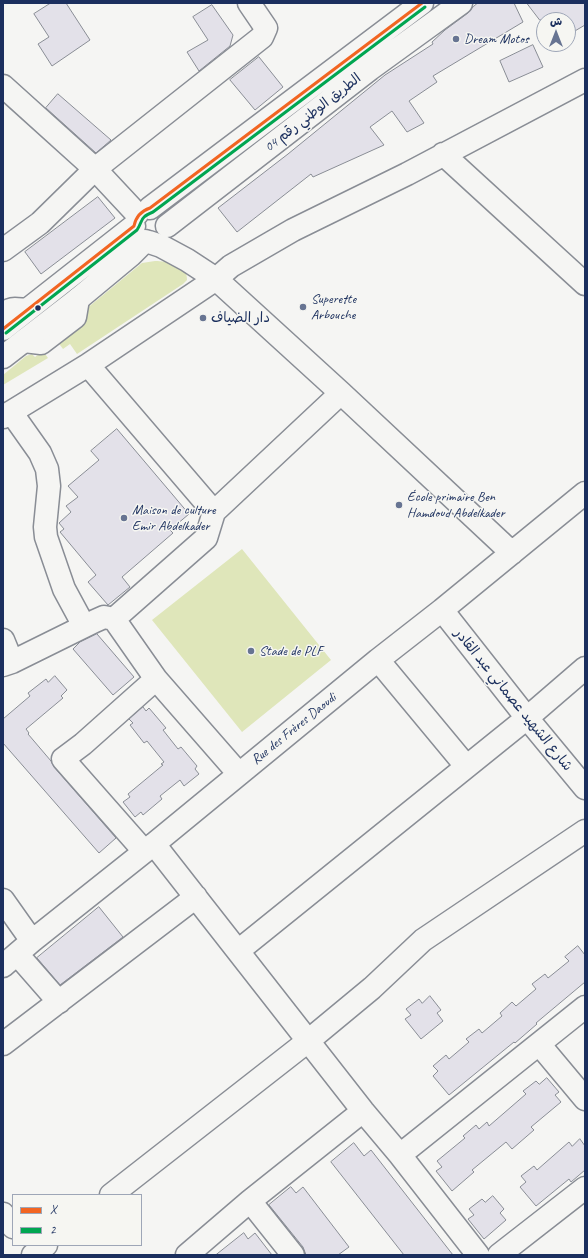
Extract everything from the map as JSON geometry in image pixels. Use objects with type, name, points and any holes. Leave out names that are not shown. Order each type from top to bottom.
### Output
[{"type":"main road","points":[[3,250],[40,223],[95,169],[262,37],[266,28],[250,3]]},
{"type":"main road","name":"الطريق الوطني رقم 04","points":[[3,357],[78,299],[131,255],[150,227],[422,3]]},
{"type":"main road","name":"الطريق الوطني رقم 04","points":[[3,329],[26,310],[150,227],[461,3]]},
{"type":"main road","points":[[84,626],[64,589],[46,537],[49,486],[47,469],[40,453],[7,415],[88,365],[216,279],[231,266],[293,230],[585,80]]},
{"type":"main road","points":[[3,86],[95,169],[150,227],[166,249],[188,260],[216,279],[341,393],[512,553]]},
{"type":"main road","points":[[443,154],[585,284]]},
{"type":"main road","points":[[3,314],[9,309],[26,310]]},
{"type":"main road","points":[[88,365],[214,512]]},
{"type":"main road","points":[[3,640],[7,664],[104,617],[114,618],[206,538],[214,512],[341,393]]},
{"type":"main road","name":"Rue des Frères Daoudi","points":[[17,954],[378,660],[585,494]]},
{"type":"main road","name":"شارع الشهيد عصماني عبد القادر","points":[[442,610],[527,718],[585,788]]},
{"type":"main road","points":[[114,618],[156,679],[239,774]]},
{"type":"main road","points":[[378,660],[466,766]]},
{"type":"main road","points":[[238,951],[527,718],[585,668]]},
{"type":"main road","points":[[156,679],[83,744],[63,759],[196,897],[363,1111],[478,1255]]},
{"type":"main road","points":[[111,1194],[308,1041],[372,988],[423,940],[585,831]]},
{"type":"main road","points":[[3,1044],[196,897]]},
{"type":"main road","points":[[3,900],[17,954],[59,1002]]},
{"type":"main road","points":[[400,1156],[585,1007]]},
{"type":"main road","points":[[539,1044],[585,1099]]},
{"type":"main road","points":[[187,1255],[250,1201],[363,1111]]},
{"type":"main road","points":[[498,1255],[585,1188]]},
{"type":"main road","points":[[250,1201],[293,1255]]},
{"type":"main road","points":[[3,1214],[12,1226]]},
{"type":"green space","points":[[155,261],[176,264],[184,270],[187,280],[77,354],[70,344],[63,349],[57,341],[87,319],[86,309],[142,263]]},
{"type":"green space","points":[[43,351],[48,358],[3,385],[3,375],[26,356],[32,354],[35,357]]},
{"type":"green space","points":[[242,549],[331,660],[242,732],[152,620]]},
{"type":"building","points":[[51,3],[66,3],[90,40],[52,66],[38,44],[49,37],[34,14]]},
{"type":"building","points":[[478,3],[514,3],[523,22],[433,76],[437,82],[409,101],[424,123],[407,132],[392,111],[370,127],[384,145],[313,177],[311,174],[237,232],[218,208],[288,154],[385,75],[433,44],[432,42],[445,30],[468,13]]},
{"type":"building","points":[[527,3],[585,3],[585,25],[576,30],[576,12],[536,12],[536,15]]},
{"type":"building","points":[[212,5],[233,35],[230,46],[199,71],[187,52],[208,40],[193,17]]},
{"type":"building","points":[[533,45],[543,67],[509,82],[500,61]]},
{"type":"building","points":[[259,57],[283,87],[255,110],[230,80]]},
{"type":"building","points":[[58,94],[111,140],[96,153],[46,108]]},
{"type":"building","points":[[98,197],[115,218],[41,274],[25,252]]},
{"type":"building","name":"Maison de culture Emir Abdelkader","points":[[117,429],[189,514],[170,530],[173,533],[122,577],[130,587],[108,605],[88,582],[96,575],[60,532],[64,529],[59,523],[71,512],[66,506],[78,497],[68,486],[99,460],[91,451]]},
{"type":"building","points":[[97,634],[134,677],[113,695],[73,649],[80,642]]},
{"type":"building","points":[[55,676],[67,690],[61,696],[63,698],[26,729],[29,733],[28,734],[51,761],[54,767],[116,838],[99,853],[3,743],[3,719],[30,696],[28,693],[46,679],[48,682]]},
{"type":"building","points":[[143,707],[146,711],[149,708],[166,728],[163,730],[178,749],[181,747],[197,766],[195,769],[199,774],[184,786],[180,780],[160,796],[162,799],[143,815],[141,812],[135,817],[123,802],[130,797],[128,794],[163,765],[161,764],[164,762],[147,741],[144,743],[130,725],[133,723],[129,719]]},
{"type":"building","points":[[99,907],[123,937],[60,985],[37,958]]},
{"type":"building","points":[[578,946],[585,955],[585,982],[536,1023],[537,1024],[515,1043],[514,1042],[449,1095],[433,1076],[438,1071],[433,1066],[446,1055],[449,1059],[469,1042],[466,1039],[479,1029],[482,1033],[502,1016],[500,1013],[512,1002],[516,1006],[536,989],[532,984],[545,974],[548,978],[569,961],[565,957]]},
{"type":"building","points":[[430,996],[441,1010],[437,1013],[443,1021],[421,1039],[405,1019],[411,1015],[406,1009],[419,999],[422,1003]]},
{"type":"building","points":[[547,1078],[559,1092],[555,1095],[561,1102],[531,1127],[534,1130],[512,1149],[506,1142],[472,1170],[474,1172],[452,1191],[436,1171],[442,1167],[437,1161],[465,1138],[463,1136],[476,1125],[479,1129],[487,1122],[489,1126],[526,1094],[523,1091],[536,1081],[539,1084]]},
{"type":"building","points":[[580,1139],[585,1146],[585,1170],[571,1182],[569,1179],[536,1206],[520,1187],[526,1182],[521,1176],[534,1166],[537,1170],[569,1142],[572,1146]]},
{"type":"building","points":[[354,1143],[364,1156],[371,1150],[453,1255],[404,1255],[331,1162]]},
{"type":"building","points":[[291,1187],[296,1193],[303,1187],[349,1247],[338,1255],[306,1255],[303,1247],[269,1205]]},
{"type":"building","points":[[493,1196],[504,1209],[500,1213],[506,1220],[484,1239],[468,1219],[474,1215],[469,1209],[482,1199],[485,1202]]},
{"type":"building","points":[[244,1233],[248,1239],[255,1233],[272,1255],[216,1255]]},
{"type":"transit line","name":"X","points":[[3,329],[134,226],[136,219],[142,212],[150,208],[422,3]]},
{"type":"transit line","name":"2","points":[[6,333],[137,230],[142,219],[425,7]]},
{"type":"place","name":"Dream Motos","points":[[456,39]]},
{"type":"place","name":"Superette Arbouche","points":[[303,307]]},
{"type":"place","name":"دار الضياف","points":[[203,318]]},
{"type":"place","name":"École primaire Ben Hamdoud Abdelkader","points":[[399,505]]},
{"type":"place","name":"Maison de culture Emir Abdelkader","points":[[124,518]]},
{"type":"place","name":"Stade de PLF","points":[[251,651]]}]
